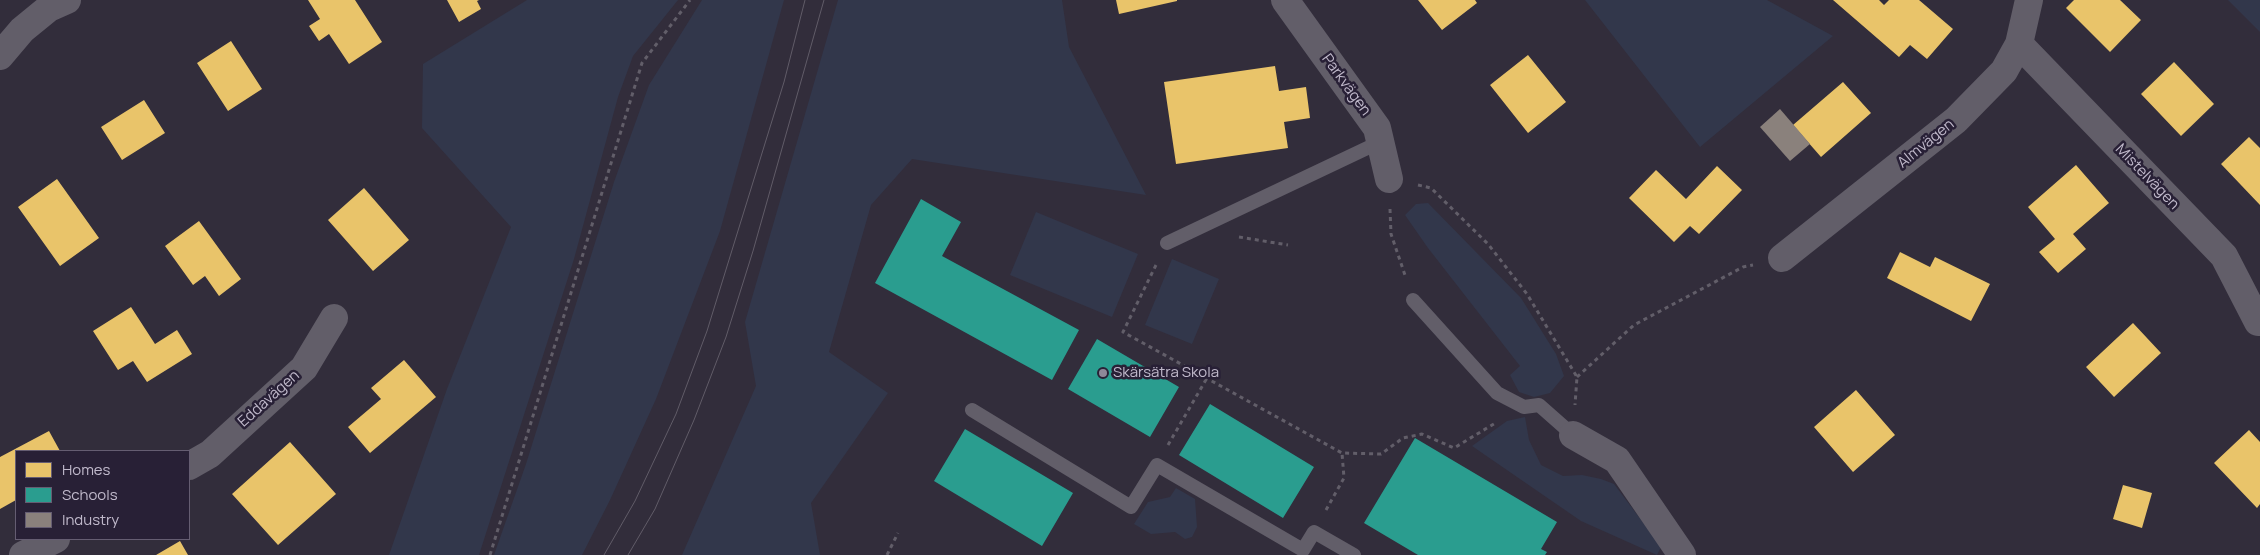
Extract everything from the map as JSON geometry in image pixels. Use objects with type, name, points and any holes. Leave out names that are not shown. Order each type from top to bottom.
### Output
[{"type":"street","points":[[0,56],[22,30],[49,8],[68,0]]},
{"type":"street","name":"Parkvägen","points":[[1285,0],[1377,128],[1389,179]]},
{"type":"street","name":"Almvägen","points":[[1782,258],[1956,120],[2004,71],[2019,44],[2029,0]]},
{"type":"street","name":"Mistelvägen","points":[[2019,44],[2224,256],[2258,322]]},
{"type":"street","name":"Eddavägen","points":[[190,465],[210,454],[304,368],[334,318]]},
{"type":"street","points":[[1573,435],[1617,460],[1682,555]]},
{"type":"street","points":[[23,555],[54,540]]},
{"type":"lane","points":[[1167,242],[1380,142]]},
{"type":"lane","points":[[1413,300],[1497,394],[1524,407],[1539,405],[1573,435]]},
{"type":"lane","points":[[972,410],[1132,507],[1158,465],[1303,550],[1314,532],[1354,555]]},
{"type":"path","points":[[490,555],[642,63],[690,0]]},
{"type":"path","points":[[1413,300],[1391,234],[1389,179],[1431,188],[1488,244],[1527,294],[1576,377],[1573,435]]},
{"type":"path","points":[[1231,236],[1288,245]]},
{"type":"path","points":[[1167,242],[1123,332],[1342,453],[1381,454],[1403,438],[1422,434],[1454,448],[1497,422]]},
{"type":"path","points":[[1576,377],[1634,325],[1743,267],[1782,258]]},
{"type":"path","points":[[1166,449],[1207,378]]},
{"type":"path","points":[[1323,516],[1344,478],[1342,453]]},
{"type":"path","points":[[887,555],[898,533]]},
{"type":"shaded area","points":[[527,0],[678,0],[633,56],[618,97],[574,259],[479,555],[389,555],[447,389],[511,227],[422,128],[423,64]]},
{"type":"shaded area","points":[[702,0],[784,0],[720,231],[656,399],[610,500],[582,555],[494,555],[526,464],[614,182],[649,85]]},
{"type":"shaded area","points":[[838,0],[1062,0],[1069,47],[1146,195],[912,159],[871,205],[829,352],[888,393],[811,503],[820,555],[682,555],[756,386],[745,322]]},
{"type":"shaded area","points":[[1585,0],[1767,0],[1833,36],[1700,147]]},
{"type":"shaded area","points":[[2228,0],[2260,0],[2260,32]]},
{"type":"shaded area","points":[[1428,203],[1521,298],[1556,354],[1564,376],[1550,393],[1534,397],[1519,392],[1510,375],[1520,366],[1428,248],[1405,215],[1416,204]]},
{"type":"shaded area","points":[[1036,212],[1138,254],[1112,317],[1010,275]]},
{"type":"shaded area","points":[[1172,259],[1219,279],[1192,344],[1145,325]]},
{"type":"shaded area","points":[[1525,417],[1529,440],[1541,465],[1563,476],[1582,475],[1614,484],[1662,545],[1657,555],[1581,521],[1472,446],[1507,421]]},
{"type":"shaded area","points":[[1176,488],[1195,499],[1197,527],[1192,537],[1185,539],[1175,532],[1151,534],[1134,524],[1148,502],[1170,497]]},
{"type":"building: Homes","points":[[308,0],[355,0],[382,42],[349,64],[329,34],[319,41],[309,26],[320,19]]},
{"type":"building: Homes","points":[[447,0],[479,0],[477,1],[481,9],[459,22]]},
{"type":"building: Homes","points":[[1116,0],[1177,0],[1177,1],[1119,14]]},
{"type":"building: Homes","points":[[1418,0],[1475,0],[1477,3],[1442,30]]},
{"type":"building: Homes","points":[[1833,0],[1879,0],[1884,5],[1889,0],[1919,0],[1953,29],[1927,59],[1910,45],[1899,57]]},
{"type":"building: Homes","points":[[2074,0],[2120,0],[2141,20],[2110,52],[2066,8]]},
{"type":"building: Homes","points":[[231,41],[262,89],[228,111],[197,63]]},
{"type":"building: Homes","points":[[1528,55],[1566,102],[1528,133],[1490,85]]},
{"type":"building: Homes","points":[[2174,62],[2214,104],[2181,136],[2141,94]]},
{"type":"building: Homes","points":[[1275,66],[1279,91],[1306,87],[1310,118],[1284,122],[1288,148],[1176,164],[1164,82]]},
{"type":"building: Homes","points":[[1843,82],[1871,113],[1821,157],[1793,125]]},
{"type":"building: Homes","points":[[144,100],[165,133],[122,160],[101,127]]},
{"type":"building: Homes","points":[[2249,137],[2260,148],[2260,205],[2221,164]]},
{"type":"building: Homes","points":[[2076,165],[2109,203],[2073,234],[2086,249],[2058,273],[2039,252],[2055,239],[2028,207]]},
{"type":"building: Homes","points":[[1717,166],[1742,190],[1699,234],[1690,226],[1674,242],[1629,198],[1656,170],[1686,199]]},
{"type":"building: Homes","points":[[57,179],[99,238],[60,266],[18,207]]},
{"type":"building: Homes","points":[[364,188],[409,240],[373,271],[328,220]]},
{"type":"building: Homes","points":[[199,221],[241,279],[219,296],[205,276],[193,285],[165,246]]},
{"type":"building: Homes","points":[[1900,252],[1930,267],[1935,257],[1990,284],[1971,321],[1887,278]]},
{"type":"building: Homes","points":[[131,307],[155,344],[177,330],[192,354],[147,382],[133,361],[118,370],[93,331]]},
{"type":"building: Homes","points":[[2133,323],[2161,353],[2114,397],[2086,367]]},
{"type":"building: Homes","points":[[404,360],[436,397],[370,453],[348,427],[381,399],[371,388]]},
{"type":"building: Homes","points":[[1856,390],[1895,435],[1853,472],[1814,427]]},
{"type":"building: Homes","points":[[2249,430],[2260,442],[2260,504],[2257,508],[2214,463]]},
{"type":"building: Homes","points":[[49,431],[59,450],[15,450],[15,501],[0,509],[0,457]]},
{"type":"building: Homes","points":[[290,442],[336,494],[278,545],[232,494]]},
{"type":"building: Homes","points":[[2123,485],[2152,493],[2142,528],[2113,519]]},
{"type":"building: Homes","points":[[180,541],[188,555],[156,555]]},
{"type":"building: Schools","points":[[921,199],[961,222],[942,256],[1079,330],[1052,380],[875,283]]},
{"type":"building: Schools","points":[[1097,339],[1179,387],[1150,437],[1068,389]]},
{"type":"building: Schools","points":[[1210,404],[1314,467],[1283,518],[1179,455]]},
{"type":"building: Schools","points":[[965,429],[1073,493],[1042,546],[934,481]]},
{"type":"building: Schools","points":[[1415,438],[1557,522],[1541,549],[1547,552],[1545,555],[1418,555],[1364,523]]},
{"type":"building: Industry","points":[[1780,109],[1810,144],[1790,161],[1760,127]]},
{"type":"tram line","points":[[604,555],[635,501],[676,414],[707,331],[784,82],[805,0]]},
{"type":"tram line","points":[[628,555],[655,509],[694,420],[726,337],[753,251],[824,0]]},
{"type":"place","name":"Skärsätra Skola","points":[[1103,373]]}]
